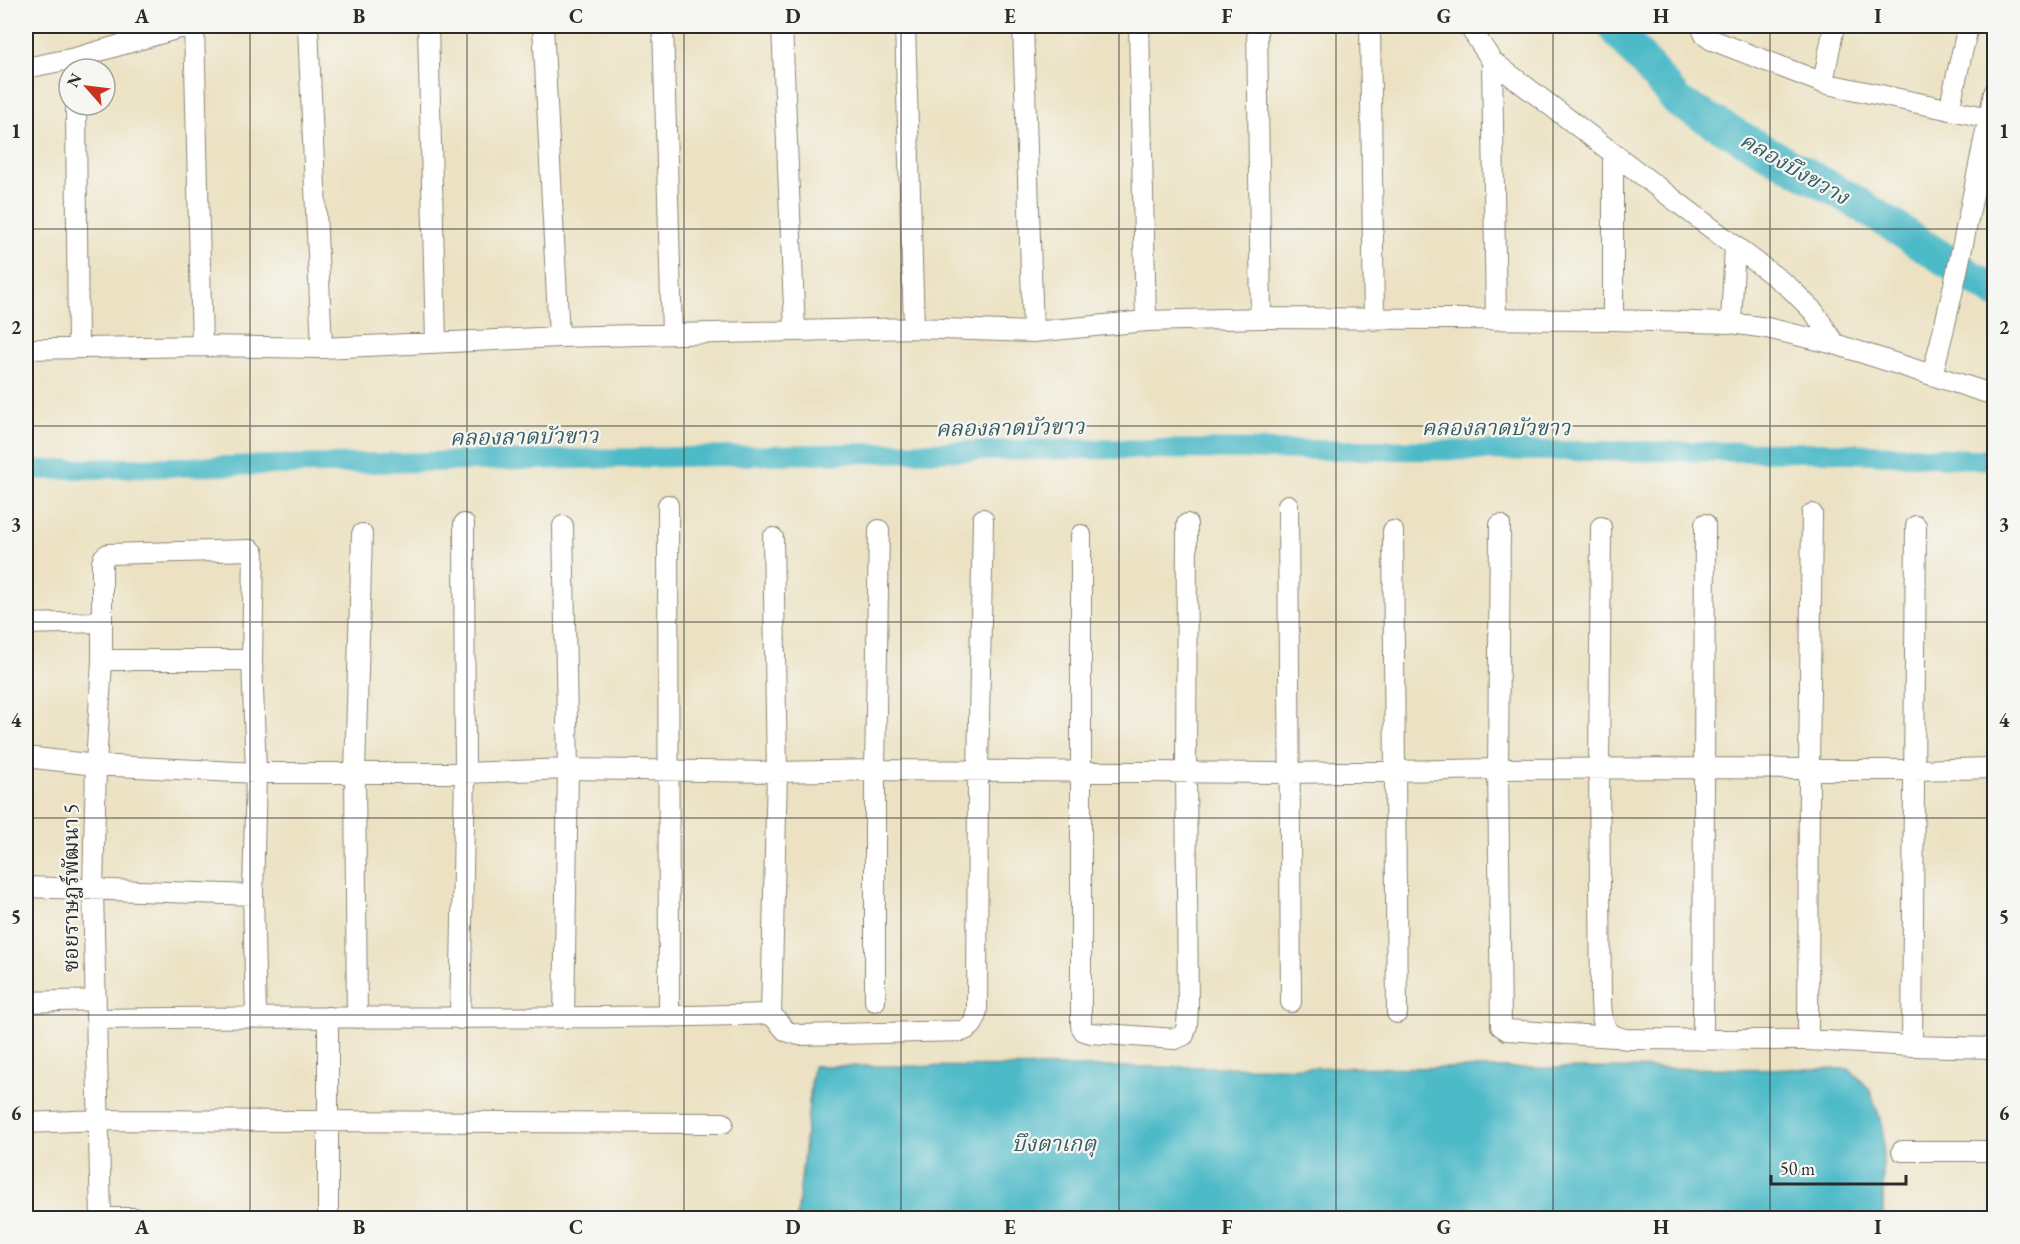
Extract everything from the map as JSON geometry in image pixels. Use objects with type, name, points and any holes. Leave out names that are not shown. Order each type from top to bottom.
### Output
[{"type":"street","points":[[96,57],[188,26]]},
{"type":"street","points":[[194,26],[202,346]]},
{"type":"street","points":[[308,26],[321,348]]},
{"type":"street","points":[[428,26],[436,342]]},
{"type":"street","points":[[543,26],[559,337]]},
{"type":"street","points":[[663,26],[672,334]]},
{"type":"street","points":[[782,26],[795,331]]},
{"type":"street","points":[[905,26],[914,328]]},
{"type":"street","points":[[1023,26],[1033,332]]},
{"type":"street","points":[[1139,26],[1146,321]]},
{"type":"street","points":[[1257,26],[1261,318]]},
{"type":"street","points":[[1370,26],[1374,320]]},
{"type":"street","points":[[1469,26],[1492,61],[1790,288],[1814,312],[1835,344]]},
{"type":"street","points":[[1701,26],[1705,35],[1712,40],[1824,83],[1992,118]]},
{"type":"street","points":[[1824,83],[1834,26]]},
{"type":"street","points":[[1949,110],[1968,26]]},
{"type":"street","points":[[1492,61],[1496,320]]},
{"type":"street","points":[[26,68],[57,65]]},
{"type":"street","points":[[1932,375],[1947,320],[1992,118],[1995,93]]},
{"type":"street","points":[[76,117],[78,348]]},
{"type":"street","points":[[1613,154],[1613,320]]},
{"type":"street","points":[[1731,323],[1735,246]]},
{"type":"street","points":[[26,349],[202,346],[321,348],[559,337],[914,328],[1033,332],[1146,321],[1261,318],[1613,320],[1731,323],[1767,328],[1835,344],[1992,393]]},
{"type":"street","points":[[668,505],[669,1017]]},
{"type":"street","points":[[1288,505],[1292,1002]]},
{"type":"street","points":[[1808,1040],[1812,514]]},
{"type":"street","points":[[773,538],[777,772],[771,1014],[786,1031],[799,1035],[962,1031],[971,1028],[975,1022],[977,1009],[978,770],[983,519]]},
{"type":"street","points":[[460,1019],[465,773],[464,524]]},
{"type":"street","points":[[1081,535],[1081,1026],[1084,1031],[1091,1033],[1175,1038],[1184,1035],[1188,1016],[1187,524]]},
{"type":"street","points":[[1703,1040],[1705,524]]},
{"type":"street","points":[[1500,525],[1498,769],[1501,1026],[1507,1030],[1615,1037],[1808,1040],[1995,1048]]},
{"type":"street","points":[[563,526],[568,769],[564,1018]]},
{"type":"street","points":[[1912,1046],[1916,526]]},
{"type":"street","points":[[1601,527],[1599,769],[1602,1022],[1606,1030],[1615,1037]]},
{"type":"street","points":[[875,1001],[875,770],[879,530]]},
{"type":"street","points":[[1393,531],[1397,1013]]},
{"type":"street","points":[[357,1018],[355,772],[362,534]]},
{"type":"street","name":"ซอยราษฎร์พัฒนา 5","points":[[101,1218],[93,890],[104,557],[108,554],[253,550],[252,660]]},
{"type":"street","points":[[26,624],[101,622]]},
{"type":"street","points":[[102,660],[252,660],[256,773],[253,896],[256,1016]]},
{"type":"street","points":[[26,757],[96,765],[256,773],[465,773],[568,769],[777,772],[978,770],[1290,773],[1498,769],[1914,770],[1995,768]]},
{"type":"street","points":[[26,887],[253,896]]},
{"type":"street","points":[[26,1002],[95,1010],[357,1018],[669,1017],[771,1014]]},
{"type":"street","points":[[328,1017],[328,1218]]},
{"type":"street","points":[[26,1123],[98,1120],[723,1124]]},
{"type":"street","points":[[1902,1151],[1995,1151]]},
{"type":"street","points":[[101,1218],[134,1218]]},
{"type":"water","name":"บึงตาเกตุ","points":[[813,1066],[1850,1069],[1869,1089],[1883,1126],[1883,1218],[797,1218]]},
{"type":"waterway","name":"คลองบึงขวาง","points":[[1613,26],[1678,102],[1851,199],[1994,291]]},
{"type":"waterway","name":"คลองลาดบัวขาว","points":[[26,470],[1075,449],[1828,452],[1994,460]]}]
